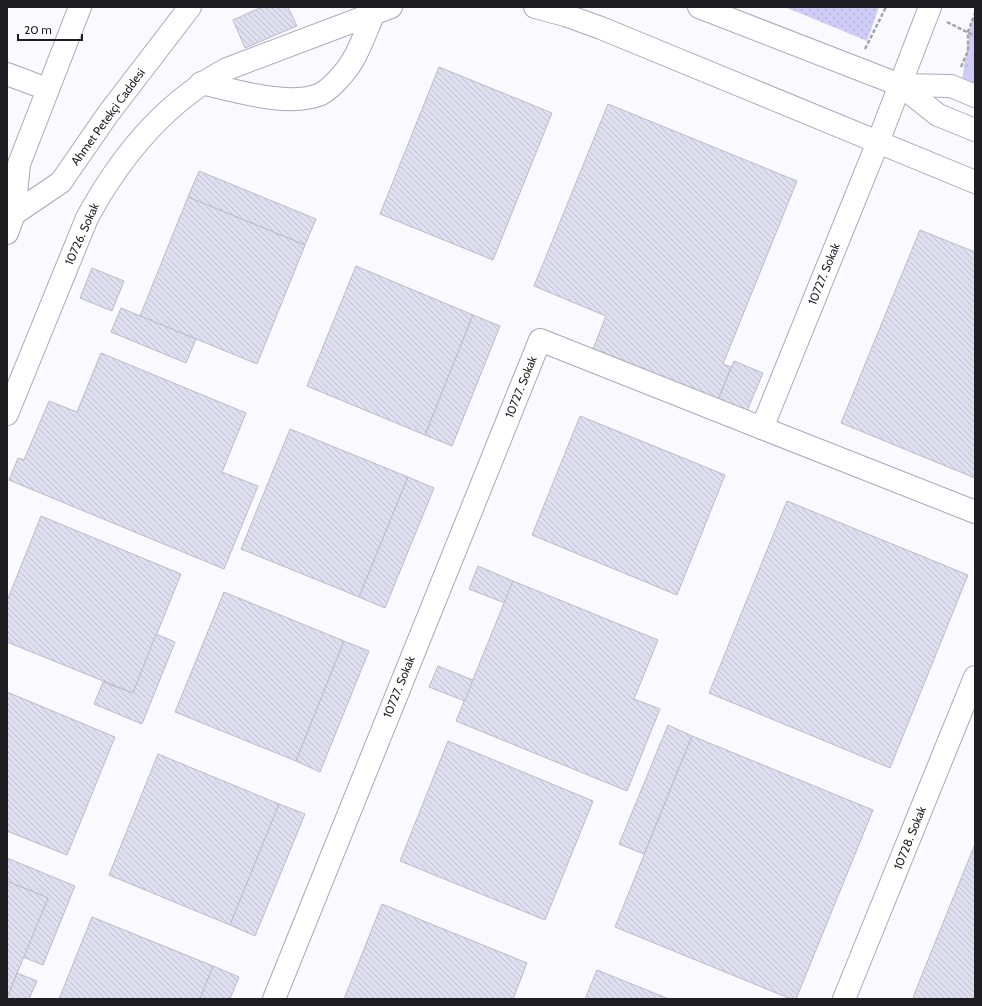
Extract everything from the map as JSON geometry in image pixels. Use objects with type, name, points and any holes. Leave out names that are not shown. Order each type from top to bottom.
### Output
[{"type":"street","name":"Ahmet Petekçi Caddesi","points":[[11,224],[61,182],[108,114],[190,7]]},
{"type":"street","points":[[535,7],[601,28],[975,182]]},
{"type":"street","points":[[699,7],[900,85],[938,115],[975,130]]},
{"type":"street","name":"Ahmet Petekçi Caddesi","points":[[11,224],[19,164],[78,8]]},
{"type":"street","points":[[201,83],[269,97],[298,99],[322,93],[342,75],[383,10]]},
{"type":"street","name":"10726. Sokak","points":[[7,414],[87,218],[102,190],[123,159],[145,133],[201,83],[227,69],[383,10]]},
{"type":"street","name":"10727. Sokak","points":[[274,999],[540,340],[762,428],[878,142],[929,10]]},
{"type":"street","points":[[7,74],[47,89]]},
{"type":"street","points":[[900,85],[951,86],[975,96]]},
{"type":"street","points":[[762,428],[975,512]]},
{"type":"street","name":"10728. Sokak","points":[[844,999],[975,677]]},
{"type":"path","points":[[855,67],[880,22],[886,7]]},
{"type":"path","points":[[929,10],[975,36]]},
{"type":"path","points":[[951,86],[968,51],[968,32],[975,13]]},
{"type":"green space","points":[[785,7],[879,7],[867,41]]},
{"type":"green space","points":[[975,17],[975,84],[962,79],[972,19]]},
{"type":"building","points":[[262,7],[288,7],[297,26],[245,48],[233,20]]},
{"type":"building","points":[[439,67],[552,113],[493,260],[380,214]]},
{"type":"building","points":[[608,104],[797,181],[723,364],[731,367],[718,400],[593,349],[606,316],[534,286]]},
{"type":"building","points":[[199,171],[316,219],[305,245],[188,197]]},
{"type":"building","points":[[188,197],[305,245],[257,364],[140,316]]},
{"type":"building","points":[[920,230],[975,252],[975,478],[841,423]]},
{"type":"building","points":[[356,266],[473,315],[425,435],[307,386]]},
{"type":"building","points":[[92,268],[124,281],[112,311],[80,298]]},
{"type":"building","points":[[121,308],[196,339],[186,363],[111,332]]},
{"type":"building","points":[[473,315],[500,326],[452,446],[425,435]]},
{"type":"building","points":[[101,353],[246,413],[222,472],[258,486],[224,569],[9,480],[18,458],[24,460],[49,401],[77,412]]},
{"type":"building","points":[[734,361],[763,373],[747,411],[718,400]]},
{"type":"building","points":[[580,416],[725,475],[677,595],[532,535]]},
{"type":"building","points":[[290,429],[408,477],[359,597],[241,549]]},
{"type":"building","points":[[408,477],[434,488],[385,608],[359,597]]},
{"type":"building","points":[[787,501],[968,575],[890,768],[709,693]]},
{"type":"building","points":[[41,516],[181,574],[133,693],[7,642],[7,601]]},
{"type":"building","points":[[478,566],[513,581],[505,603],[469,589]]},
{"type":"building","points":[[513,581],[658,640],[634,699],[660,709],[627,791],[456,721]]},
{"type":"building","points":[[224,592],[344,641],[296,761],[175,712]]},
{"type":"building","points":[[156,634],[175,642],[142,724],[94,704],[103,682],[133,693]]},
{"type":"building","points":[[344,641],[369,651],[320,772],[296,761]]},
{"type":"building","points":[[438,666],[473,680],[465,701],[429,687]]},
{"type":"building","points":[[7,692],[115,737],[67,855],[7,831]]},
{"type":"building","points":[[668,725],[692,736],[644,854],[619,844]]},
{"type":"building","points":[[692,736],[873,810],[796,999],[791,999],[615,927]]},
{"type":"building","points":[[448,741],[593,801],[545,920],[400,861]]},
{"type":"building","points":[[158,754],[279,804],[230,925],[109,875]]},
{"type":"building","points":[[279,804],[305,814],[255,936],[230,925]]},
{"type":"building","points":[[975,844],[975,999],[918,999],[913,997]]},
{"type":"building","points":[[7,858],[75,886],[43,965],[23,957],[48,898],[7,881]]},
{"type":"building","points":[[7,881],[48,898],[7,998]]},
{"type":"building","points":[[382,904],[527,963],[513,999],[344,999]]},
{"type":"building","points":[[92,917],[213,966],[200,999],[59,999]]},
{"type":"building","points":[[213,966],[239,977],[230,999],[200,999]]},
{"type":"building","points":[[597,970],[669,999],[585,999]]},
{"type":"building","points":[[17,973],[37,981],[29,999],[7,999]]}]
